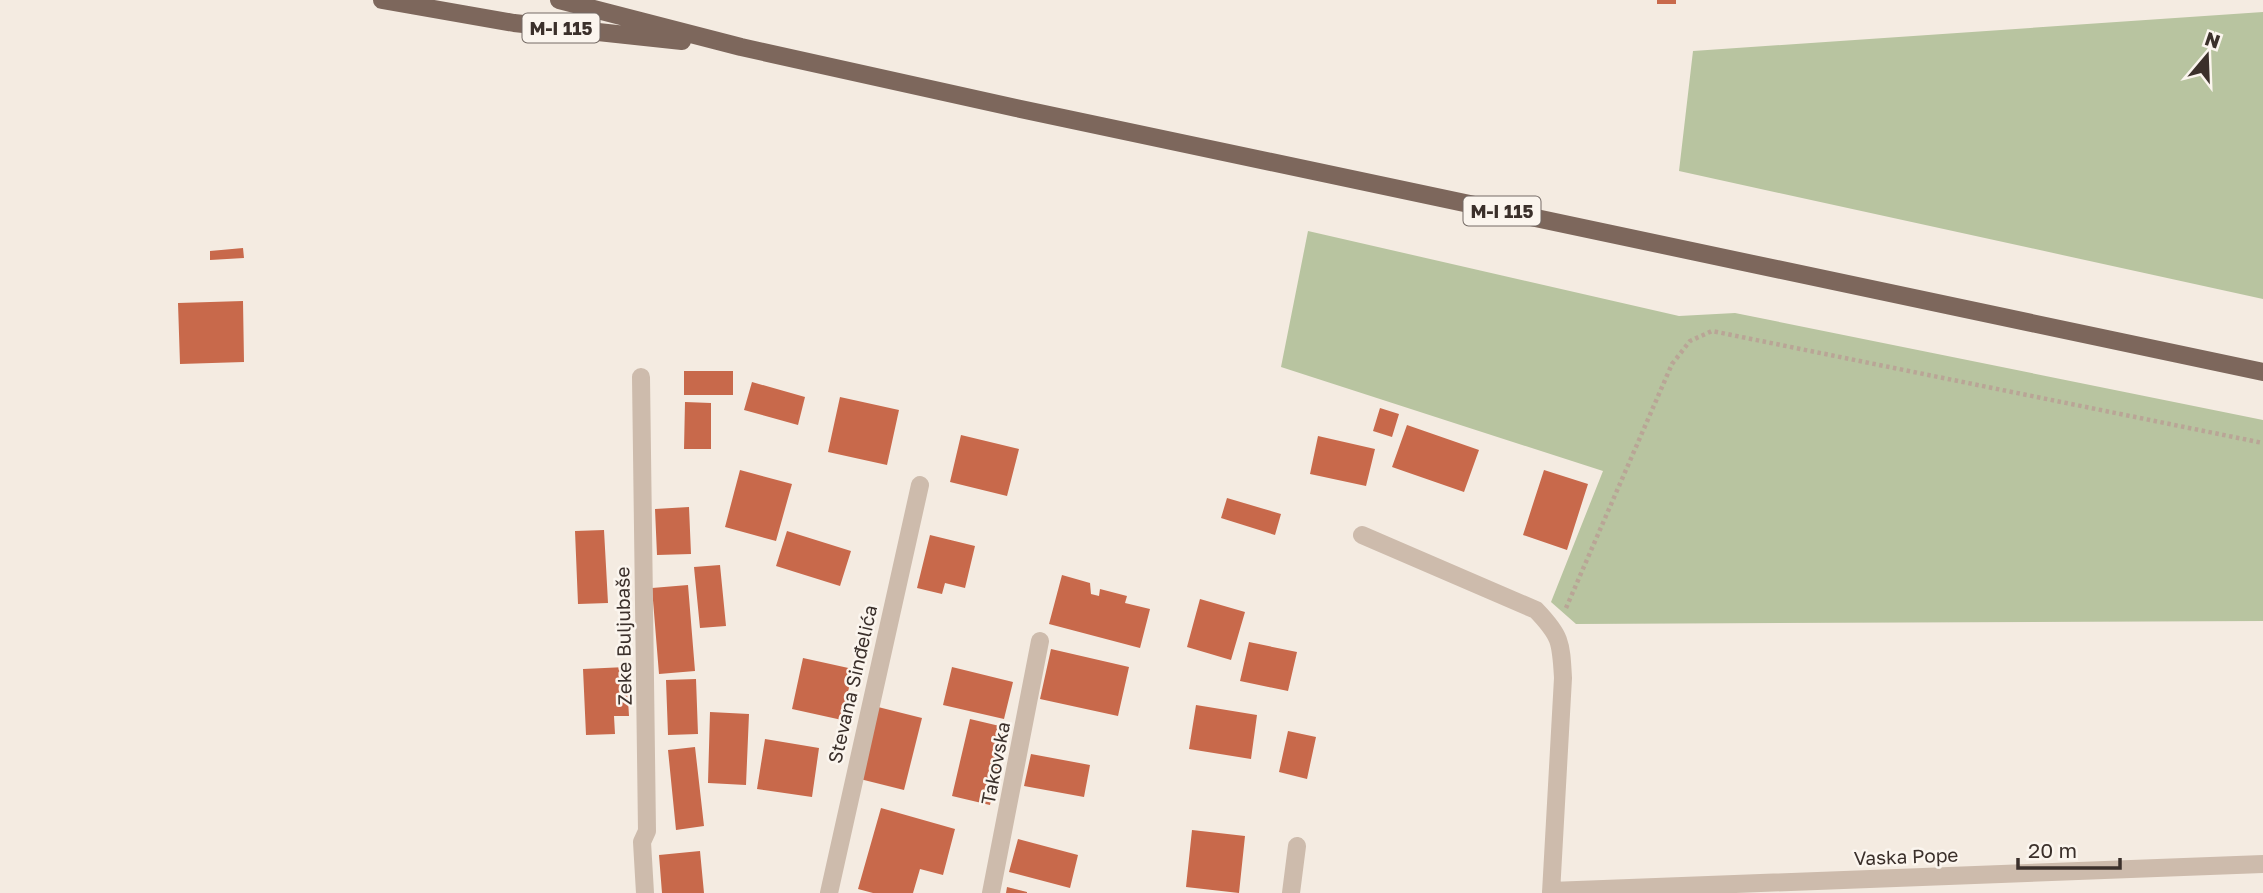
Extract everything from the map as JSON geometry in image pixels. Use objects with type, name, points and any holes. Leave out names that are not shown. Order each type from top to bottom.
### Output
[{"type":"main road","name":"M-I 115","points":[[382,0],[514,23],[741,47]]},
{"type":"main road","name":"M-I 115","points":[[559,0],[741,47],[1030,111],[2263,372]]},
{"type":"street","name":"Zeke Buljubaše","points":[[641,377],[647,831],[642,842],[646,893]]},
{"type":"street","name":"Stevana Sinđelića","points":[[829,893],[920,485]]},
{"type":"street","points":[[1362,535],[1536,610],[1556,631],[1562,652],[1563,678],[1551,892]]},
{"type":"street","name":"Takovska","points":[[991,893],[1040,641]]},
{"type":"street","points":[[1291,893],[1297,846]]},
{"type":"street","name":"Vaska Pope","points":[[1551,892],[2263,864]]},
{"type":"path","points":[[1556,631],[1672,364],[1689,341],[1712,331],[2263,443]]},
{"type":"green space","points":[[2263,12],[2263,299],[1679,171],[1693,51]]},
{"type":"green space","points":[[1308,231],[1679,316],[1735,313],[2263,420],[2263,621],[1576,624],[1551,602],[1603,471],[1281,367]]},
{"type":"building","points":[[1657,0],[1676,0],[1676,4],[1657,4]]},
{"type":"building","points":[[243,248],[244,258],[210,260],[210,251]]},
{"type":"building","points":[[243,301],[244,362],[180,364],[178,303]]},
{"type":"building","points":[[684,371],[733,371],[733,395],[684,395]]},
{"type":"building","points":[[752,382],[805,397],[798,425],[744,410]]},
{"type":"building","points":[[840,397],[899,410],[887,465],[828,452]]},
{"type":"building","points":[[685,402],[711,403],[711,449],[684,449]]},
{"type":"building","points":[[1380,408],[1399,414],[1392,437],[1373,431]]},
{"type":"building","points":[[1407,425],[1479,450],[1464,492],[1392,467]]},
{"type":"building","points":[[961,435],[1019,449],[1007,496],[950,482]]},
{"type":"building","points":[[1318,436],[1375,449],[1366,486],[1310,474]]},
{"type":"building","points":[[740,470],[792,484],[776,541],[725,527]]},
{"type":"building","points":[[1544,470],[1588,484],[1567,550],[1523,535]]},
{"type":"building","points":[[1227,498],[1281,514],[1275,535],[1221,518]]},
{"type":"building","points":[[689,507],[691,554],[657,555],[655,509]]},
{"type":"building","points":[[604,530],[608,603],[578,604],[575,531]]},
{"type":"building","points":[[787,531],[851,551],[840,586],[776,566]]},
{"type":"building","points":[[930,535],[975,546],[965,588],[945,583],[942,594],[917,588]]},
{"type":"building","points":[[720,565],[726,626],[700,628],[694,567]]},
{"type":"building","points":[[1062,575],[1090,583],[1091,594],[1099,596],[1100,589],[1127,596],[1125,603],[1150,609],[1140,648],[1049,624]]},
{"type":"building","points":[[688,585],[695,671],[659,674],[652,588]]},
{"type":"building","points":[[1200,599],[1245,612],[1231,660],[1187,647]]},
{"type":"building","points":[[1249,642],[1297,652],[1288,691],[1240,681]]},
{"type":"building","points":[[1051,649],[1129,667],[1118,716],[1040,699]]},
{"type":"building","points":[[803,658],[853,669],[842,720],[792,709]]},
{"type":"building","points":[[626,667],[629,716],[614,716],[615,734],[586,735],[583,669]]},
{"type":"building","points":[[952,667],[1013,682],[1004,719],[943,705]]},
{"type":"building","points":[[696,679],[698,734],[668,735],[666,680]]},
{"type":"building","points":[[1196,705],[1257,715],[1251,759],[1189,749]]},
{"type":"building","points":[[878,707],[922,718],[904,790],[860,779]]},
{"type":"building","points":[[710,712],[749,714],[746,785],[708,783]]},
{"type":"building","points":[[970,719],[1008,728],[990,805],[952,796]]},
{"type":"building","points":[[1288,731],[1316,737],[1307,779],[1279,772]]},
{"type":"building","points":[[765,739],[819,748],[812,797],[757,789]]},
{"type":"building","points":[[695,747],[704,826],[676,830],[668,750]]},
{"type":"building","points":[[1031,754],[1090,765],[1084,797],[1024,786]]},
{"type":"building","points":[[881,808],[955,829],[943,875],[920,869],[913,893],[873,893],[858,889]]},
{"type":"building","points":[[1192,830],[1245,836],[1239,893],[1186,887]]},
{"type":"building","points":[[1018,839],[1078,855],[1070,888],[1009,872]]},
{"type":"building","points":[[700,851],[704,893],[662,893],[659,855]]},
{"type":"building","points":[[1007,887],[1027,892],[1027,893],[1006,893]]}]
